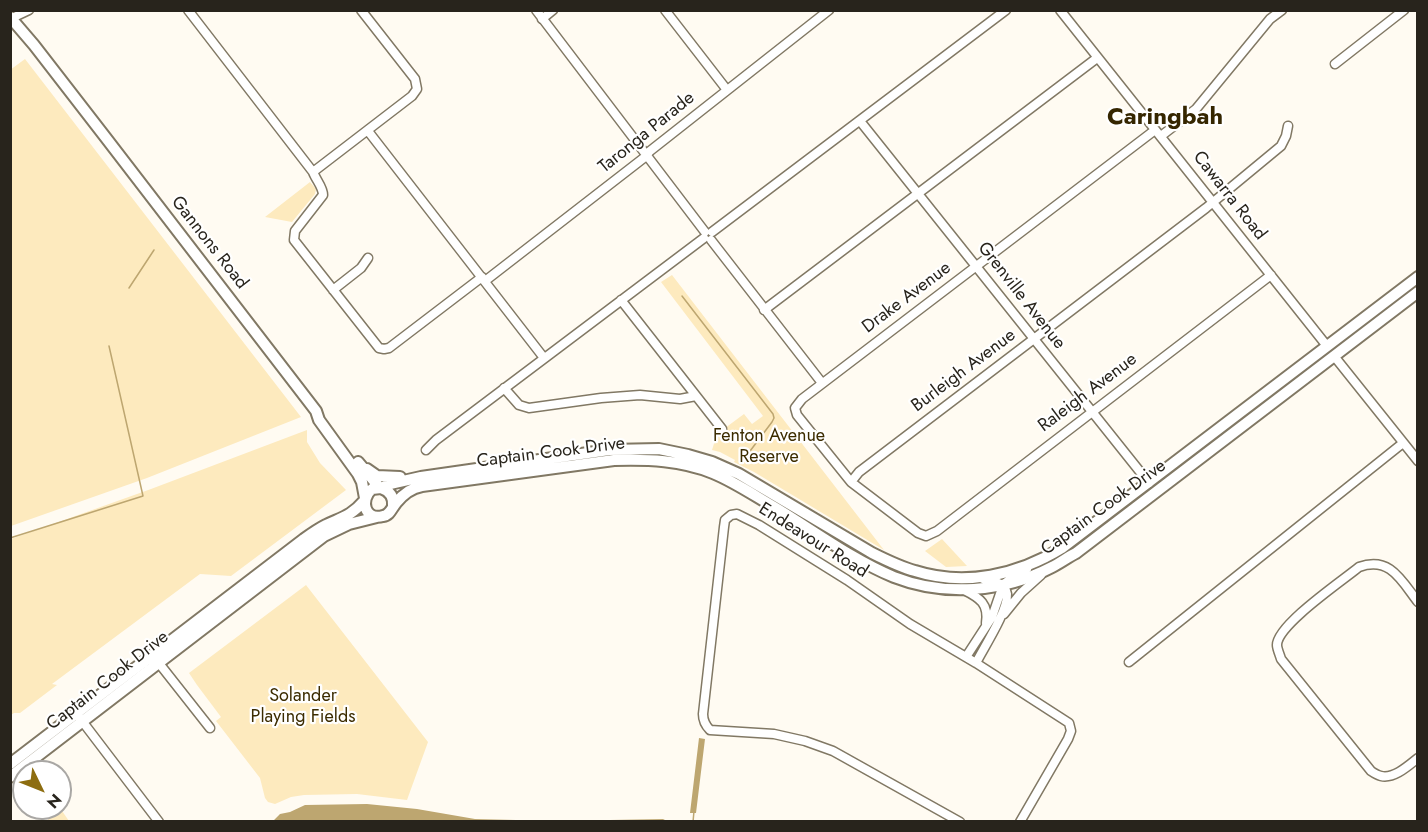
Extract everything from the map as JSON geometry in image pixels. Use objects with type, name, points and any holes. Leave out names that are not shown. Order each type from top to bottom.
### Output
[{"type":"main road","name":"Gannons Road","points":[[11,18],[316,411],[319,420],[358,474],[365,500]]},
{"type":"main road","name":"Captain Cook Drive","points":[[1153,487],[1327,346],[1416,287]]},
{"type":"main road","name":"Captain Cook Drive","points":[[393,506],[405,493],[422,486],[614,460],[670,461],[713,473],[737,485],[854,557],[894,577],[929,587],[964,590],[1003,585],[1021,580],[1049,563],[1062,548],[1153,487],[1334,356],[1416,287]]},
{"type":"main road","points":[[1327,346],[1334,356]]},
{"type":"main road","points":[[316,411],[323,416],[380,488],[391,494],[393,506],[387,514],[377,517],[368,512],[365,500],[372,489],[380,488]]},
{"type":"main road","name":"Captain Cook Drive","points":[[380,488],[421,477],[609,450],[659,449],[712,462],[739,474],[872,553],[915,572],[938,577],[979,578],[1049,563]]},
{"type":"main road","points":[[359,464],[377,476],[421,477]]},
{"type":"main road","name":"Captain Cook Drive","points":[[10,777],[79,718],[304,539],[325,525],[349,515],[365,500]]},
{"type":"main road","name":"Captain Cook Drive","points":[[10,765],[159,662],[324,536],[349,524],[377,517]]},
{"type":"street","points":[[11,18],[29,10]]},
{"type":"street","points":[[188,10],[313,172],[323,190],[322,196],[295,231],[295,242],[333,290],[361,268],[368,258]]},
{"type":"street","points":[[313,172],[412,96],[417,89],[415,79],[361,10]]},
{"type":"street","points":[[536,10],[822,383]]},
{"type":"street","points":[[542,19],[553,10]]},
{"type":"street","points":[[665,10],[727,90]]},
{"type":"street","name":"Taronga Parade","points":[[333,290],[377,346],[386,349],[484,279],[647,155],[829,10]]},
{"type":"street","points":[[426,450],[544,357],[1006,10]]},
{"type":"street","name":"Cawarra Road","points":[[1060,10],[1327,346]]},
{"type":"street","name":"Drake Avenue","points":[[851,482],[795,412],[795,408],[802,399],[976,266],[1158,133],[1196,109],[1270,19],[1282,10]]},
{"type":"street","points":[[1335,64],[1404,10]]},
{"type":"street","points":[[764,310],[1097,58]]},
{"type":"street","name":"Grenville Avenue","points":[[860,121],[1153,487]]},
{"type":"street","name":"Burleigh Avenue","points":[[851,482],[859,472],[1213,202],[1281,146],[1288,126]]},
{"type":"street","points":[[368,130],[544,357]]},
{"type":"street","name":"Raleigh Avenue","points":[[851,482],[918,533],[926,536],[937,531],[1270,275]]},
{"type":"street","points":[[621,300],[722,429]]},
{"type":"street","points":[[1334,356],[1418,461]]},
{"type":"street","points":[[504,388],[519,405],[529,408],[640,395],[676,399],[696,396]]},
{"type":"street","points":[[1129,662],[1403,443]]},
{"type":"street","name":"Endeavour Road","points":[[960,822],[833,751],[805,741],[774,734],[710,730],[705,725],[703,714],[724,527],[725,520],[731,515],[737,514],[759,525],[847,580],[910,624],[1069,723],[1071,731],[1020,822]]},
{"type":"street","points":[[976,663],[999,621],[1021,592],[1049,563]]},
{"type":"street","points":[[1418,602],[1398,577],[1385,566],[1369,564],[1359,567],[1291,621],[1281,633],[1277,645],[1281,659],[1371,771],[1382,776],[1393,775],[1418,758]]},
{"type":"street","points":[[979,578],[1003,585],[1006,590],[1006,600],[999,621]]},
{"type":"street","points":[[966,657],[992,617],[1003,585]]},
{"type":"street","points":[[964,590],[985,606],[987,618],[985,630]]},
{"type":"street","points":[[159,662],[210,728]]},
{"type":"street","points":[[79,718],[159,822]]},
{"type":"green space","points":[[25,59],[301,417],[147,478],[11,526],[10,70]]},
{"type":"green space","points":[[310,182],[316,189],[315,194],[292,222],[265,217]]},
{"type":"green space","name":"Fenton Avenue Reserve","points":[[672,275],[884,550],[734,462],[735,460],[712,450],[717,434],[744,414],[752,424],[763,416],[661,282]]},
{"type":"green space","points":[[307,430],[307,442],[320,463],[346,490],[231,576],[200,574],[52,684],[57,685],[20,713],[11,715],[11,539]]},
{"type":"green space","points":[[942,539],[967,566],[946,567],[925,551]]},
{"type":"green space","name":"Solander Playing Fields","points":[[306,585],[428,742],[407,800],[357,794],[304,795],[291,797],[275,804],[268,802],[260,778],[216,721],[221,717],[189,673]]},
{"type":"shaded area","points":[[699,738],[705,739],[696,813],[690,813]]},
{"type":"shaded area","points":[[367,804],[417,809],[475,819],[557,821],[663,819],[667,821],[274,822],[280,814],[305,805]]},
{"type":"waterway","points":[[129,288],[154,250]]},
{"type":"waterway","points":[[682,296],[773,414],[772,422],[744,459]]},
{"type":"waterway","points":[[10,538],[143,496],[109,346]]},
{"type":"waterway","points":[[693,822],[694,811]]},
{"type":"district","name":"Caringbah","points":[[1165,118]]}]
